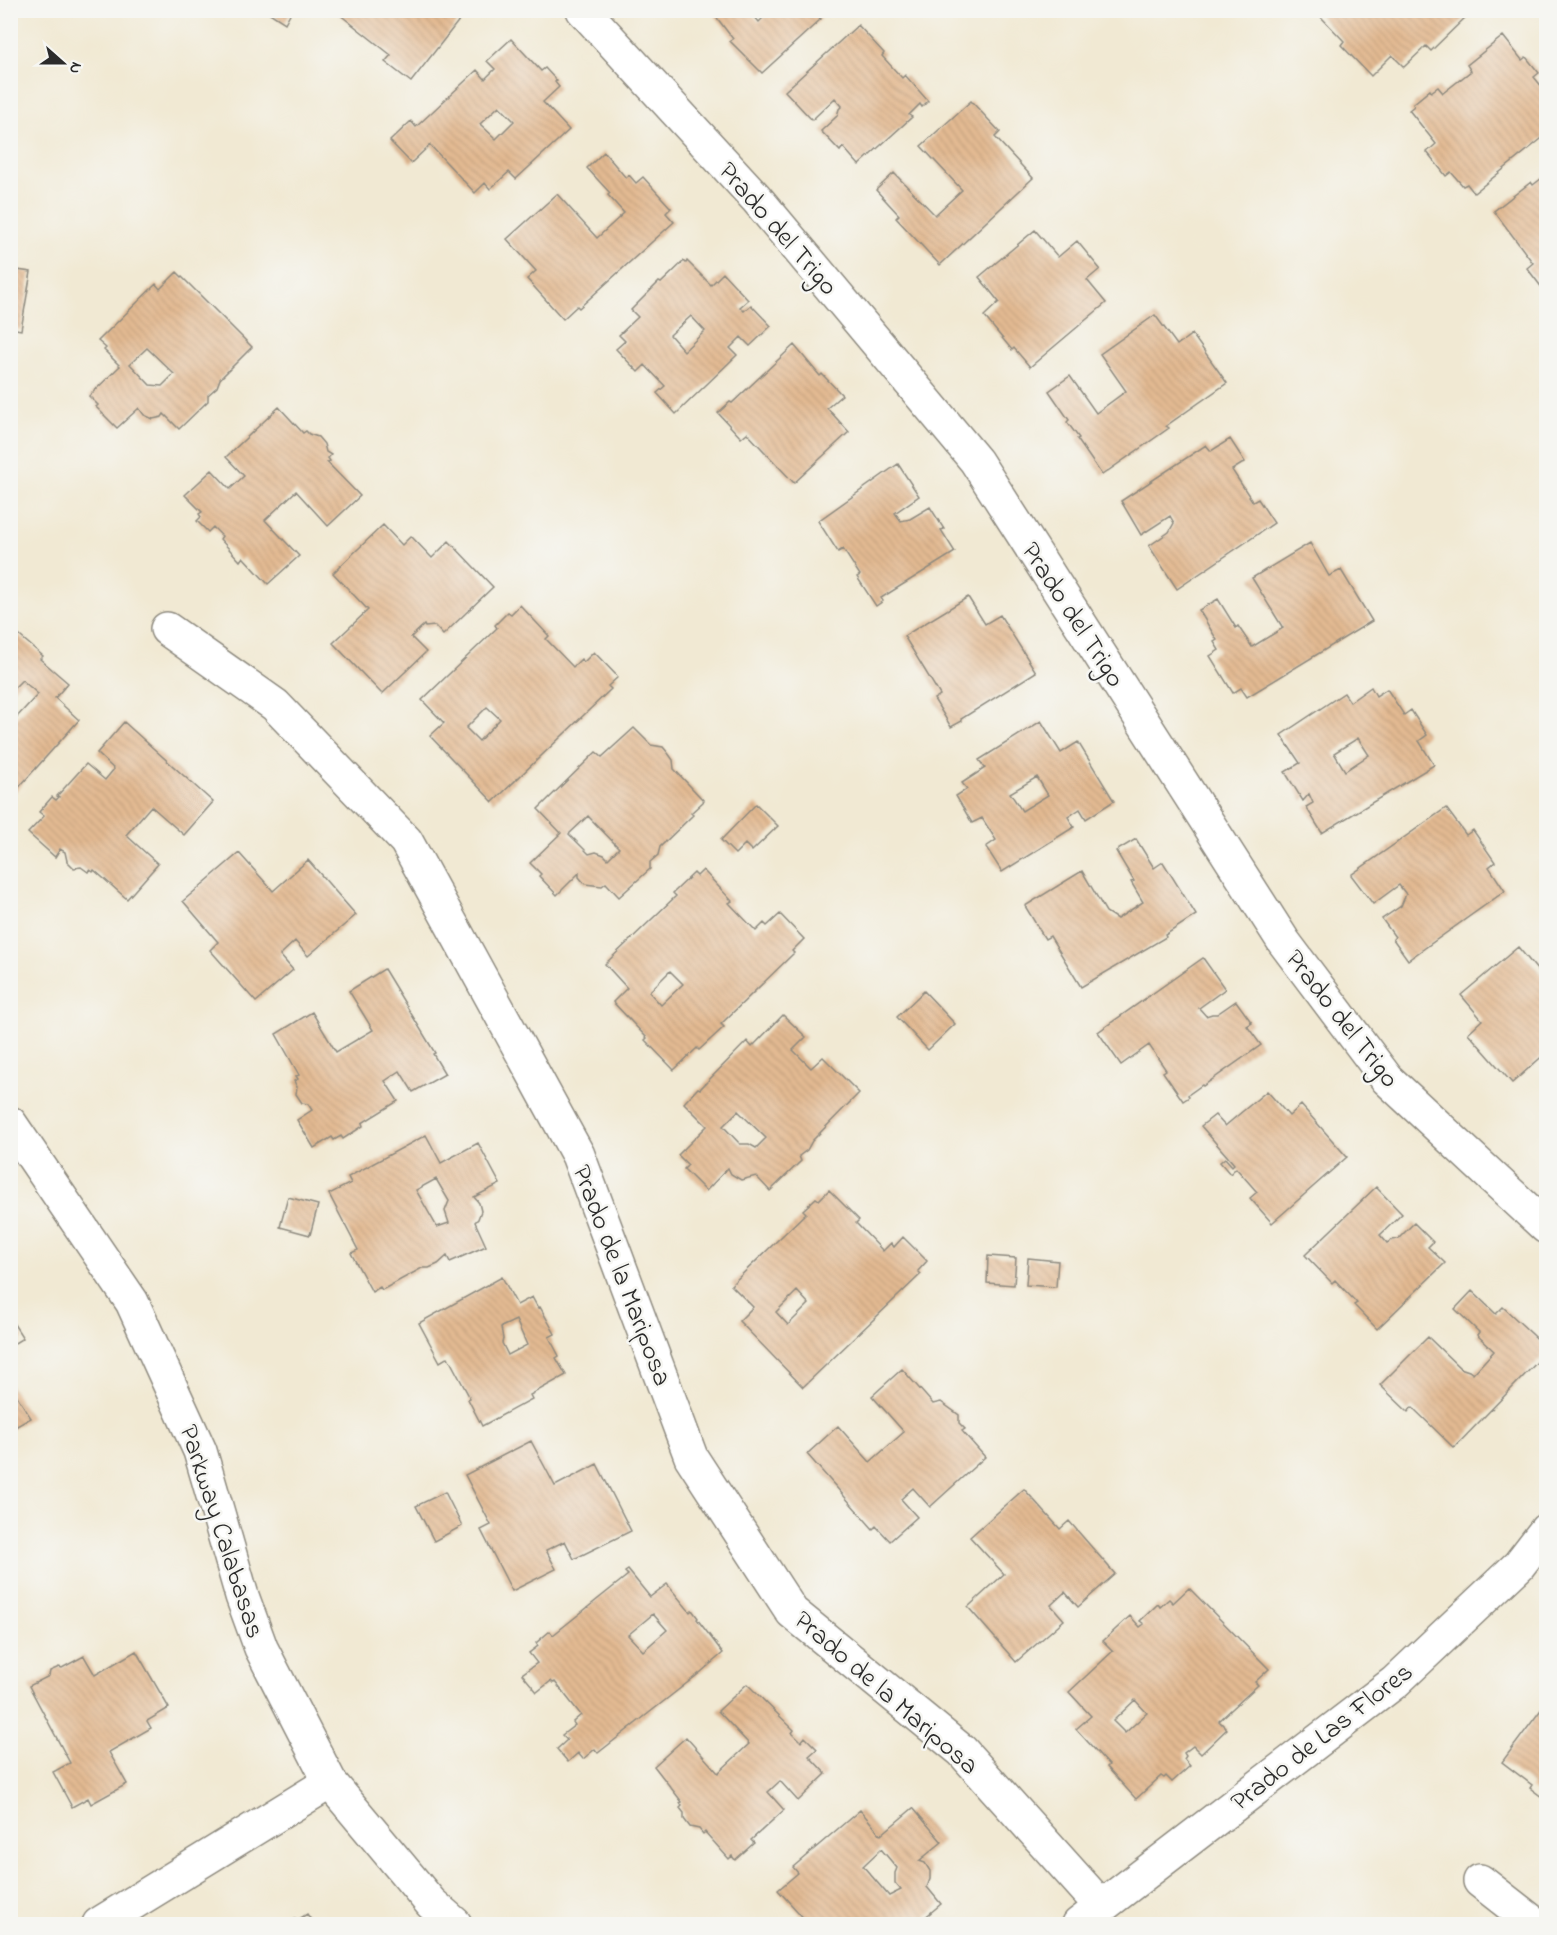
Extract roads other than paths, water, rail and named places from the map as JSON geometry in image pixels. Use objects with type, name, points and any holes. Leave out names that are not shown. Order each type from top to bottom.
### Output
[{"type":"street","name":"Prado del Trigo","points":[[583,10],[756,198],[976,461],[1284,942],[1387,1079],[1546,1227]]},
{"type":"street","name":"Prado de la Mariposa","points":[[167,629],[275,705],[406,841],[578,1155],[691,1457],[792,1612],[962,1752],[1090,1915]]},
{"type":"street","name":"Parkway Calabasas","points":[[10,1123],[132,1302],[200,1451],[242,1596],[261,1648],[330,1782],[431,1903],[455,1924]]},
{"type":"street","name":"Prado de Las Flores","points":[[1090,1915],[1395,1682],[1519,1565],[1546,1530]]},
{"type":"street","points":[[99,1924],[330,1782]]},
{"type":"street","points":[[1480,1881],[1535,1924]]}]
